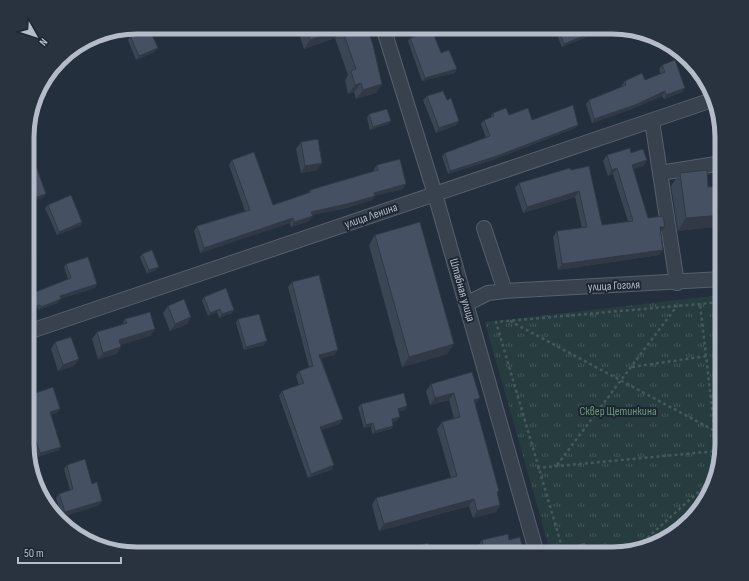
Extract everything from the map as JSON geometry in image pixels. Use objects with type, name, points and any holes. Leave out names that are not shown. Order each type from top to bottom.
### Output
[{"type":"street","name":"Штабная улица","points":[[385,34],[435,194],[535,547]]},
{"type":"street","name":"улица Ленина","points":[[34,330],[709,101]]},
{"type":"street","points":[[652,121],[677,283]]},
{"type":"street","points":[[660,173],[715,164]]},
{"type":"street","points":[[484,228],[505,291]]},
{"type":"street","name":"улица Гоголя","points":[[466,304],[488,293],[505,291],[677,283],[715,280]]},
{"type":"path","points":[[562,547],[537,468],[496,322],[715,303]]},
{"type":"path","points":[[700,304],[715,424]]},
{"type":"path","points":[[557,466],[677,306]]},
{"type":"path","points":[[509,320],[715,430]]},
{"type":"path","points":[[631,367],[706,356]]},
{"type":"path","points":[[537,468],[715,451]]},
{"type":"path","points":[[642,543],[707,484]]},
{"type":"green space","name":"Сквер Щетинкина","points":[[715,296],[715,451],[712,471],[707,484],[690,512],[680,522],[664,533],[639,544],[612,547],[549,547],[485,322]]},
{"type":"building","points":[[134,34],[152,34],[158,48],[139,56],[130,36]]},
{"type":"building","points":[[308,34],[327,34],[310,40]]},
{"type":"building","points":[[344,34],[369,34],[382,84],[363,90],[361,83],[355,85],[351,71],[356,69]]},
{"type":"building","points":[[421,34],[434,34],[441,53],[449,50],[457,69],[425,78],[410,38]]},
{"type":"building","points":[[560,34],[588,34],[564,44]]},
{"type":"building","points":[[675,60],[685,88],[666,95],[665,91],[635,105],[594,119],[589,100],[626,85],[625,81],[642,73],[645,80],[665,72],[662,65]]},
{"type":"building","points":[[443,91],[447,100],[451,98],[459,121],[439,128],[427,96]]},
{"type":"building","points":[[573,105],[578,125],[497,156],[450,171],[445,153],[490,136],[484,120],[494,116],[493,113],[506,108],[509,115],[528,108],[532,120]]},
{"type":"building","points":[[387,109],[391,121],[373,127],[369,114]]},
{"type":"building","points":[[318,139],[322,163],[305,166],[301,142]]},
{"type":"building","points":[[630,148],[631,153],[643,149],[647,160],[632,165],[648,218],[663,216],[665,227],[660,227],[663,250],[562,264],[557,231],[587,227],[579,191],[527,207],[519,183],[570,168],[571,170],[589,166],[602,225],[633,221],[617,168],[612,170],[607,155]]},
{"type":"building","points":[[254,152],[273,205],[311,192],[310,190],[378,170],[377,165],[400,159],[406,184],[374,193],[375,196],[311,212],[313,216],[294,222],[293,218],[204,248],[197,226],[250,210],[232,160]]},
{"type":"building","points":[[36,166],[46,194],[34,198],[34,167]]},
{"type":"building","points":[[707,170],[708,187],[715,186],[715,216],[686,218],[680,173]]},
{"type":"building","points":[[71,195],[82,222],[59,232],[48,205]]},
{"type":"building","points":[[420,222],[454,344],[409,357],[375,235]]},
{"type":"building","points":[[152,250],[159,267],[149,270],[142,254]]},
{"type":"building","points":[[88,257],[97,284],[60,296],[61,299],[41,307],[40,305],[34,307],[34,293],[71,278],[66,264]]},
{"type":"building","points":[[319,275],[338,350],[319,355],[343,419],[320,427],[334,465],[311,474],[282,391],[304,383],[299,371],[313,366],[292,282]]},
{"type":"building","points":[[226,288],[234,310],[222,314],[220,309],[210,313],[204,297]]},
{"type":"building","points":[[184,299],[191,317],[175,324],[168,306]]},
{"type":"building","points":[[150,312],[155,329],[119,340],[121,347],[103,353],[97,332],[127,323],[125,319]]},
{"type":"building","points":[[259,314],[267,341],[246,347],[238,319]]},
{"type":"building","points":[[71,337],[79,359],[63,365],[55,342]]},
{"type":"building","points":[[472,372],[480,398],[474,400],[499,491],[497,492],[500,505],[477,511],[474,499],[384,524],[376,498],[457,476],[442,422],[460,417],[454,393],[435,398],[431,384]]},
{"type":"building","points":[[53,387],[60,409],[50,412],[61,447],[40,453],[34,435],[34,394]]},
{"type":"building","points":[[404,393],[407,406],[398,409],[400,417],[392,419],[393,426],[375,431],[373,423],[366,425],[361,404]]},
{"type":"building","points":[[85,459],[92,484],[97,482],[102,501],[65,512],[59,494],[73,489],[67,465]]},
{"type":"building","points":[[508,534],[509,540],[520,537],[522,547],[484,547],[482,540]]},
{"type":"building","points":[[585,542],[587,547],[569,547]]},
{"type":"building","points":[[428,543],[429,547],[414,547]]}]
